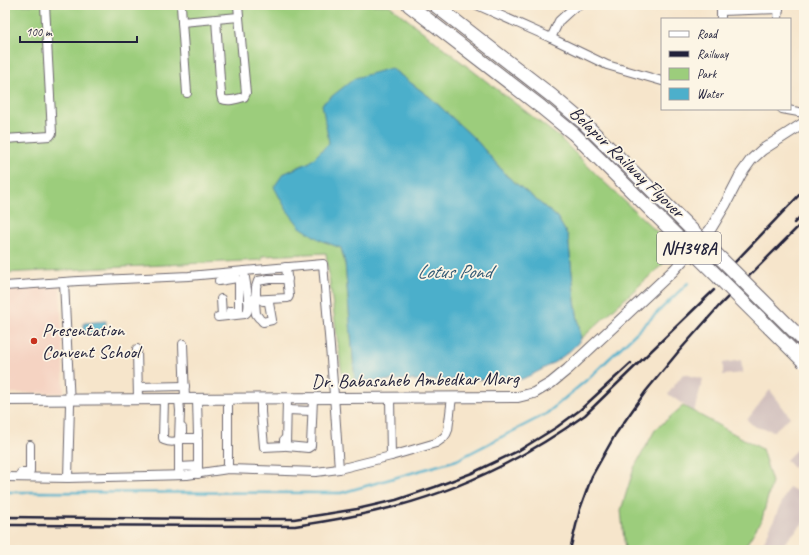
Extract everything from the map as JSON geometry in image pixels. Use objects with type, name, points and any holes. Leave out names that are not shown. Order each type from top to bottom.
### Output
[{"type":"highway","name":"Belapur Railway Flyover","points":[[409,5],[574,134],[804,362]]},
{"type":"highway","name":"Belapur Railway Flyover","points":[[435,5],[584,123],[804,341]]},
{"type":"street","points":[[5,139],[50,136],[52,133],[45,5]]},
{"type":"street","points":[[180,5],[187,93]]},
{"type":"street","points":[[216,19],[222,99],[225,101],[239,99],[244,97],[246,93],[238,5]]},
{"type":"street","points":[[551,38],[559,21],[572,9],[580,5]]},
{"type":"street","points":[[481,6],[607,65],[661,81]]},
{"type":"street","points":[[721,12],[779,7],[778,18]]},
{"type":"street","points":[[182,22],[239,17]]},
{"type":"street","points":[[788,110],[804,113]]},
{"type":"street","name":"Dr. Babasaheb Ambedkar Marg","points":[[5,400],[518,397],[534,393],[551,383],[568,369],[674,270],[710,230],[741,174],[751,160],[762,150],[804,123]]},
{"type":"street","points":[[219,280],[244,271],[323,264],[339,469]]},
{"type":"street","points":[[252,304],[288,298],[288,279],[286,267]]},
{"type":"street","points":[[244,271],[252,304],[256,314],[262,322],[272,320],[269,303],[267,301],[252,304]]},
{"type":"street","points":[[5,286],[189,276],[219,280],[237,278],[239,281],[239,310],[220,315]]},
{"type":"street","points":[[220,315],[245,314],[252,304],[258,281],[269,279],[288,279]]},
{"type":"street","points":[[64,282],[70,400],[68,478]]},
{"type":"street","points":[[220,315],[221,299]]},
{"type":"street","points":[[164,399],[163,438],[166,441],[176,441],[179,440],[180,412],[185,386],[183,344]]},
{"type":"street","points":[[137,349],[138,399]]},
{"type":"street","points":[[138,387],[185,386]]},
{"type":"street","points":[[13,474],[68,478],[228,469],[316,472],[339,469],[391,456],[436,443],[443,439],[448,430],[452,397]]},
{"type":"street","points":[[261,398],[264,447],[284,446],[283,412],[286,399]]},
{"type":"street","points":[[286,399],[286,445],[308,448],[312,446],[313,398]]},
{"type":"street","points":[[390,398],[391,456]]},
{"type":"street","points":[[182,399],[182,435],[185,438],[197,438],[198,436],[197,399]]},
{"type":"street","points":[[228,399],[228,469]]},
{"type":"street","points":[[287,410],[312,412]]},
{"type":"street","points":[[183,471],[179,442],[181,439],[198,440],[198,470]]},
{"type":"street","points":[[13,474],[28,473],[30,471],[30,445]]},
{"type":"shaded area","name":"Presentation Convent School","points":[[60,286],[64,393],[5,393],[5,290]]},
{"type":"shaded area","points":[[741,360],[743,373],[723,375],[723,363]]},
{"type":"shaded area","points":[[683,374],[703,379],[694,412],[668,394]]},
{"type":"shaded area","points":[[770,390],[790,417],[774,431],[755,427],[747,420]]},
{"type":"shaded area","points":[[801,445],[804,448],[804,458],[793,468],[786,460]]},
{"type":"shaded area","points":[[789,487],[804,495],[804,522],[778,550],[760,550]]},
{"type":"green space","points":[[5,5],[389,5],[559,137],[677,251],[581,339],[568,236],[557,217],[507,176],[476,140],[431,98],[391,68],[329,143],[310,162],[283,174],[320,240],[341,248],[345,263],[355,381],[343,382],[326,253],[262,256],[262,260],[5,273]]},
{"type":"green space","points":[[683,406],[762,449],[772,482],[762,519],[743,550],[625,550],[621,510],[634,468],[655,430]]},
{"type":"water","name":"Lotus Pond","points":[[391,68],[431,98],[476,140],[507,176],[557,217],[568,236],[581,339],[562,357],[538,372],[522,379],[355,381],[345,263],[341,248],[320,240],[300,227],[286,209],[274,187],[283,174],[310,162],[329,143],[322,104],[355,78]]},
{"type":"water","points":[[106,321],[105,333],[84,334],[84,323]]},
{"type":"waterway","points":[[5,492],[341,493],[457,460],[546,414],[589,378],[688,283]]},
{"type":"railway","points":[[715,283],[804,190]]},
{"type":"railway","points":[[794,223],[804,213]]},
{"type":"railway","points":[[570,550],[580,509],[592,476],[615,435],[646,391],[720,305],[804,221]]},
{"type":"railway","points":[[5,525],[295,526],[372,512],[422,499],[495,469],[541,444],[585,415],[714,290]]},
{"type":"railway","points":[[5,517],[294,519],[357,509],[396,500],[472,473],[518,451],[557,427],[580,410],[631,363]]},
{"type":"place","name":"Presentation Convent School","points":[[34,341]]}]
